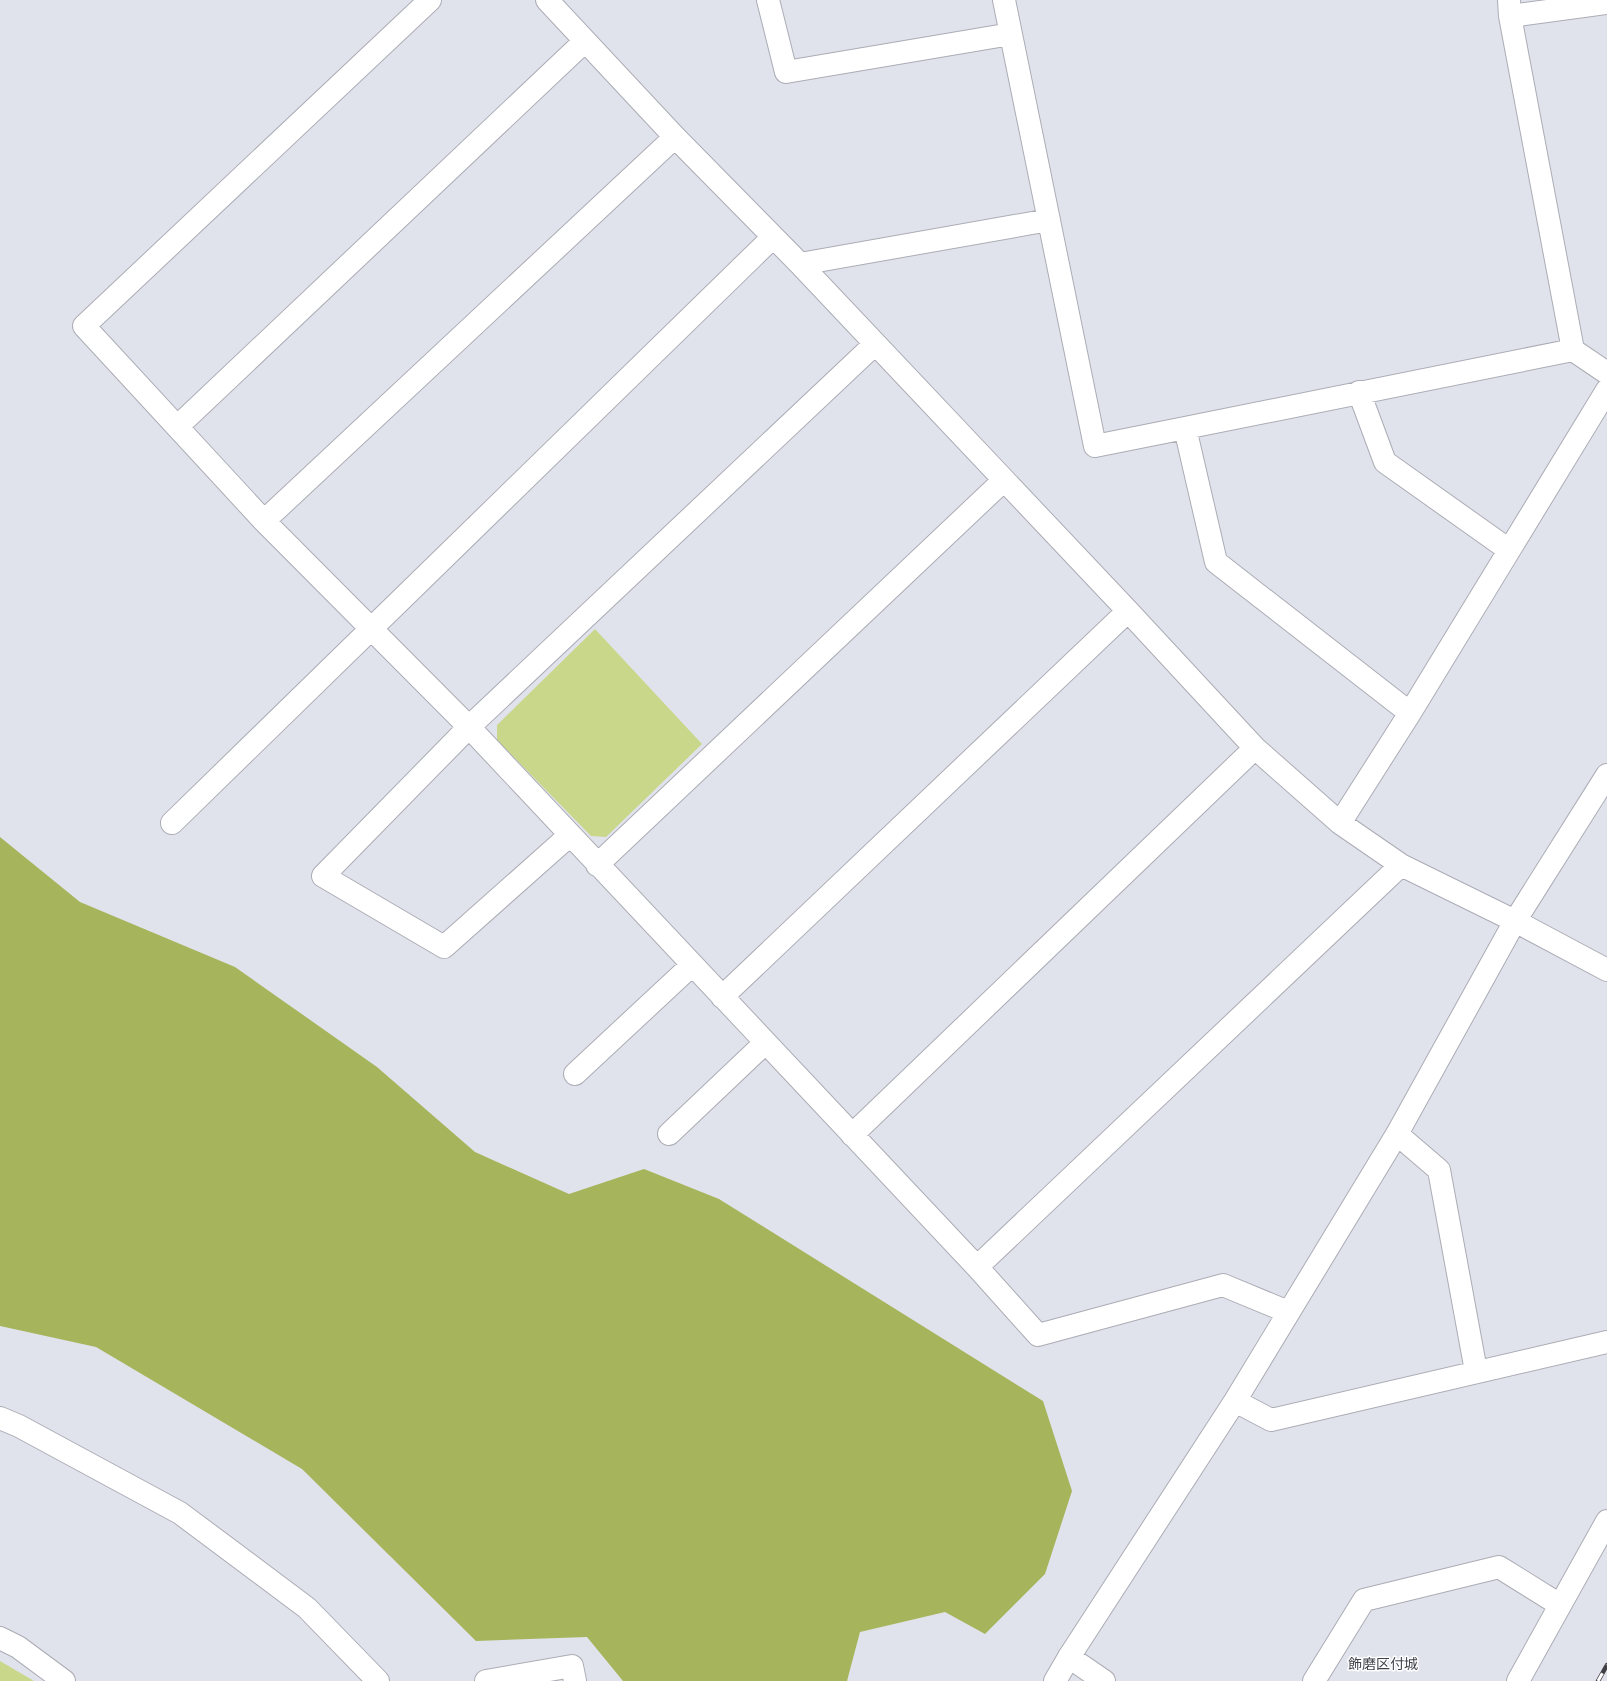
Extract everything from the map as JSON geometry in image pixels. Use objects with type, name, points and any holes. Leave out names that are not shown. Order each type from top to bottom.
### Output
[{"type":"street","points":[[430,0],[84,326],[264,521],[469,727],[977,1267],[1038,1335],[1223,1285],[1288,1312]]},
{"type":"street","points":[[547,0],[675,137],[772,238],[800,264],[1128,611],[1255,748],[1340,823],[1401,865],[1515,921],[1607,970]]},
{"type":"street","points":[[768,0],[786,72],[1011,34]]},
{"type":"street","points":[[1004,0],[1095,446],[1573,350],[1607,373]]},
{"type":"street","points":[[1573,350],[1510,8],[1607,3]]},
{"type":"street","points":[[178,427],[585,41]]},
{"type":"street","points":[[264,521],[675,137]]},
{"type":"street","points":[[800,264],[1049,220]]},
{"type":"street","points":[[172,823],[772,238]]},
{"type":"street","points":[[570,835],[444,947],[323,876],[469,727],[875,344]]},
{"type":"street","points":[[1340,823],[1410,713],[1607,390]]},
{"type":"street","points":[[1359,392],[1385,462],[1509,550]]},
{"type":"street","points":[[1185,428],[1216,562],[1410,713]]},
{"type":"street","points":[[598,865],[1004,480]]},
{"type":"street","points":[[722,997],[1128,611]]},
{"type":"street","points":[[852,1135],[1255,748]]},
{"type":"street","points":[[1055,1681],[1069,1657],[1235,1401],[1397,1134],[1515,921],[1607,775]]},
{"type":"street","points":[[977,1267],[1401,865]]},
{"type":"street","points":[[575,1074],[692,965]]},
{"type":"street","points":[[669,1134],[765,1043]]},
{"type":"street","points":[[1397,1134],[1439,1170],[1476,1372]]},
{"type":"street","points":[[1235,1401],[1271,1420],[1607,1342]]},
{"type":"street","points":[[0,1418],[19,1426],[180,1513],[307,1608],[378,1681]]},
{"type":"street","points":[[1518,1681],[1607,1521]]},
{"type":"street","points":[[1314,1681],[1364,1600],[1499,1567],[1560,1605]]},
{"type":"street","points":[[0,1638],[18,1648],[64,1681]]},
{"type":"street","points":[[1069,1657],[1104,1681]]},
{"type":"street","points":[[486,1681],[572,1666],[575,1681]]},
{"type":"green space","points":[[595,629],[702,744],[606,837],[591,836],[497,740],[497,725]]},
{"type":"green space","points":[[0,837],[80,902],[235,967],[377,1067],[475,1152],[569,1194],[644,1169],[719,1199],[1043,1401],[1072,1491],[1045,1574],[985,1634],[945,1612],[860,1632],[847,1681],[623,1681],[587,1637],[476,1641],[302,1469],[96,1347],[0,1326]]},
{"type":"green space","points":[[0,1661],[34,1681],[0,1681]]},
{"type":"railway","points":[[1598,1681],[1607,1665]]},
{"type":"district","name":"飾磨区付城","points":[[1383,1663]]}]
